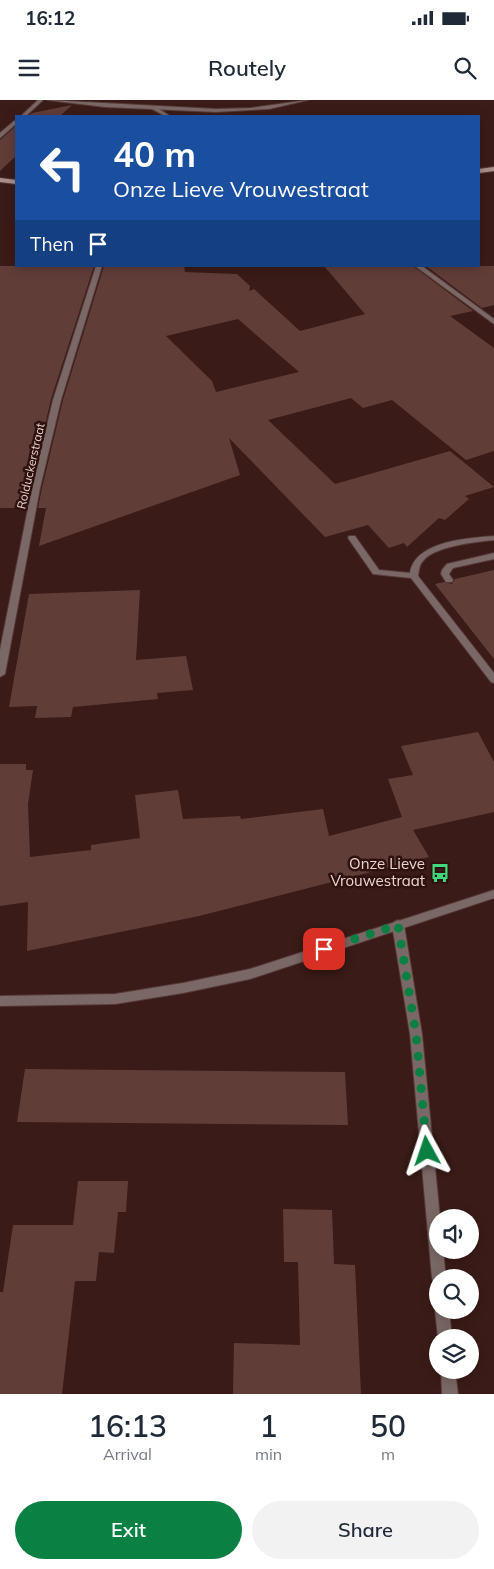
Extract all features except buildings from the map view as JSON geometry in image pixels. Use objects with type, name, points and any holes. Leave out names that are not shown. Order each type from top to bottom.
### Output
[{"type":"main road","points":[[480,171],[494,169]]},
{"type":"main road","points":[[0,180],[15,182]]},
{"type":"street","points":[[24,115],[41,100]]},
{"type":"street","points":[[49,100],[231,114],[268,109],[306,100]]},
{"type":"street","points":[[151,115],[154,108]]},
{"type":"street","points":[[154,108],[166,115]]},
{"type":"street","points":[[0,136],[15,123]]},
{"type":"street","name":"Rolduckerstraat","points":[[0,674],[36,488],[57,400],[99,267]]},
{"type":"street","points":[[419,267],[494,322]]},
{"type":"street","points":[[352,538],[376,572],[414,576],[494,680]]},
{"type":"street","points":[[414,576],[416,564],[424,556],[446,547],[494,538]]},
{"type":"street","points":[[449,580],[445,574],[450,566],[494,556]]},
{"type":"street","points":[[0,1001],[115,999],[250,974],[494,894]]},
{"type":"street","points":[[398,925],[416,1034],[438,1269]]},
{"type":"street","points":[[449,1379],[450,1394]]},
{"type":"place","name":"Onze Lieve Vrouwestraat","points":[[440,873]]},
{"type":"route","points":[[324,949],[398,925],[416,1034],[427,1151]]}]
